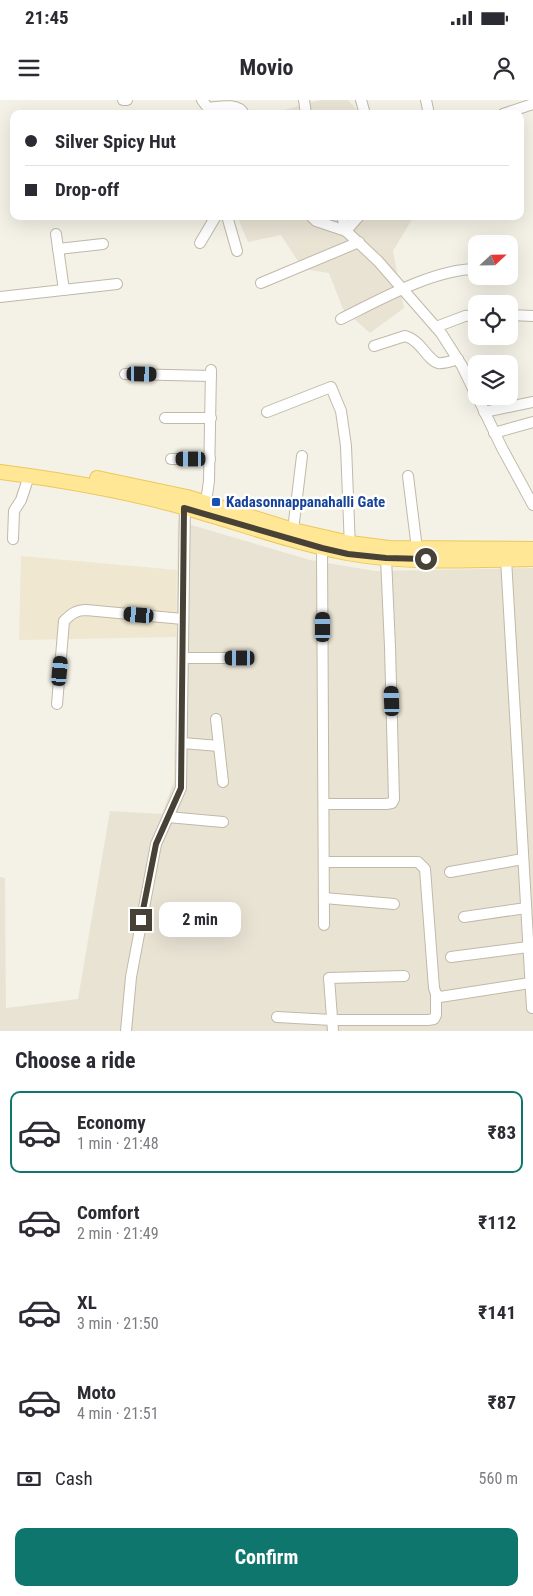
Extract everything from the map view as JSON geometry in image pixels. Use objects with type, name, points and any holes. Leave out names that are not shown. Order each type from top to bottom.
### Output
[{"type":"main road","points":[[0,463],[122,483],[186,502],[322,548],[533,549]]},
{"type":"main road","points":[[0,472],[186,502],[206,502],[386,558],[533,559]]},
{"type":"street","points":[[202,100],[208,108],[236,106],[242,110]]},
{"type":"street","points":[[515,110],[533,104]]},
{"type":"street","points":[[200,243],[214,220]]},
{"type":"street","points":[[228,220],[236,251]]},
{"type":"street","points":[[315,220],[346,231],[404,288],[436,327],[458,359],[468,380]]},
{"type":"street","points":[[343,220],[346,231]]},
{"type":"street","points":[[346,231],[356,220]]},
{"type":"street","points":[[56,234],[64,290]]},
{"type":"street","points":[[261,283],[359,242]]},
{"type":"street","points":[[58,249],[103,244]]},
{"type":"street","points":[[341,319],[404,288],[459,270],[468,269]]},
{"type":"street","points":[[0,298],[117,284]]},
{"type":"street","points":[[518,315],[533,316]]},
{"type":"street","points":[[436,327],[468,316]]},
{"type":"street","points":[[374,346],[405,336],[417,341],[433,360],[439,363],[458,359]]},
{"type":"street","points":[[125,374],[211,373],[210,481],[206,502]]},
{"type":"street","points":[[267,412],[331,387],[340,411],[346,446],[349,548]]},
{"type":"street","points":[[484,412],[533,402]]},
{"type":"street","points":[[480,405],[533,505]]},
{"type":"street","points":[[165,418],[211,418]]},
{"type":"street","points":[[494,433],[533,422]]},
{"type":"street","points":[[293,530],[302,456]]},
{"type":"street","points":[[171,459],[210,459]]},
{"type":"street","points":[[13,538],[14,511],[21,500],[29,476]]},
{"type":"street","points":[[408,476],[417,549]]},
{"type":"street","points":[[126,1031],[131,977],[156,844],[181,788],[186,502]]},
{"type":"street","points":[[322,548],[324,925]]},
{"type":"street","points":[[324,804],[386,804],[392,803],[394,799],[386,558]]},
{"type":"street","points":[[506,559],[532,1008]]},
{"type":"street","points":[[57,704],[64,621],[69,616],[78,610],[86,610],[183,619]]},
{"type":"street","points":[[183,658],[240,658]]},
{"type":"street","points":[[216,718],[223,782]]},
{"type":"street","points":[[182,743],[219,746]]},
{"type":"street","points":[[168,817],[223,822]]},
{"type":"street","points":[[450,872],[523,860]]},
{"type":"street","points":[[277,1018],[332,1020],[434,1019],[436,1015],[436,994],[425,869],[423,865],[418,862],[324,862]]},
{"type":"street","points":[[324,898],[394,904]]},
{"type":"street","points":[[464,917],[526,908]]},
{"type":"street","points":[[452,957],[528,948]]},
{"type":"street","points":[[333,1031],[329,978],[404,976]]},
{"type":"street","points":[[436,994],[440,997],[530,983]]},
{"type":"shaded area","points":[[320,100],[348,100],[357,110],[284,110]]},
{"type":"shaded area","points":[[239,220],[412,220],[393,251],[404,308],[370,333],[343,309],[329,273],[303,269],[281,235],[248,242]]},
{"type":"shaded area","points":[[178,521],[310,560],[375,571],[533,568],[533,1031],[0,1031],[0,877],[5,878],[6,1008],[78,999],[110,811],[162,814],[174,781]]},
{"type":"shaded area","points":[[21,556],[177,570],[176,637],[19,640]]},
{"type":"place","name":"Kadasonnappanahalli Gate","points":[[216,502]]},
{"type":"route","points":[[141,920],[156,844],[181,788],[184,508],[348,554],[386,558],[426,559]]}]
